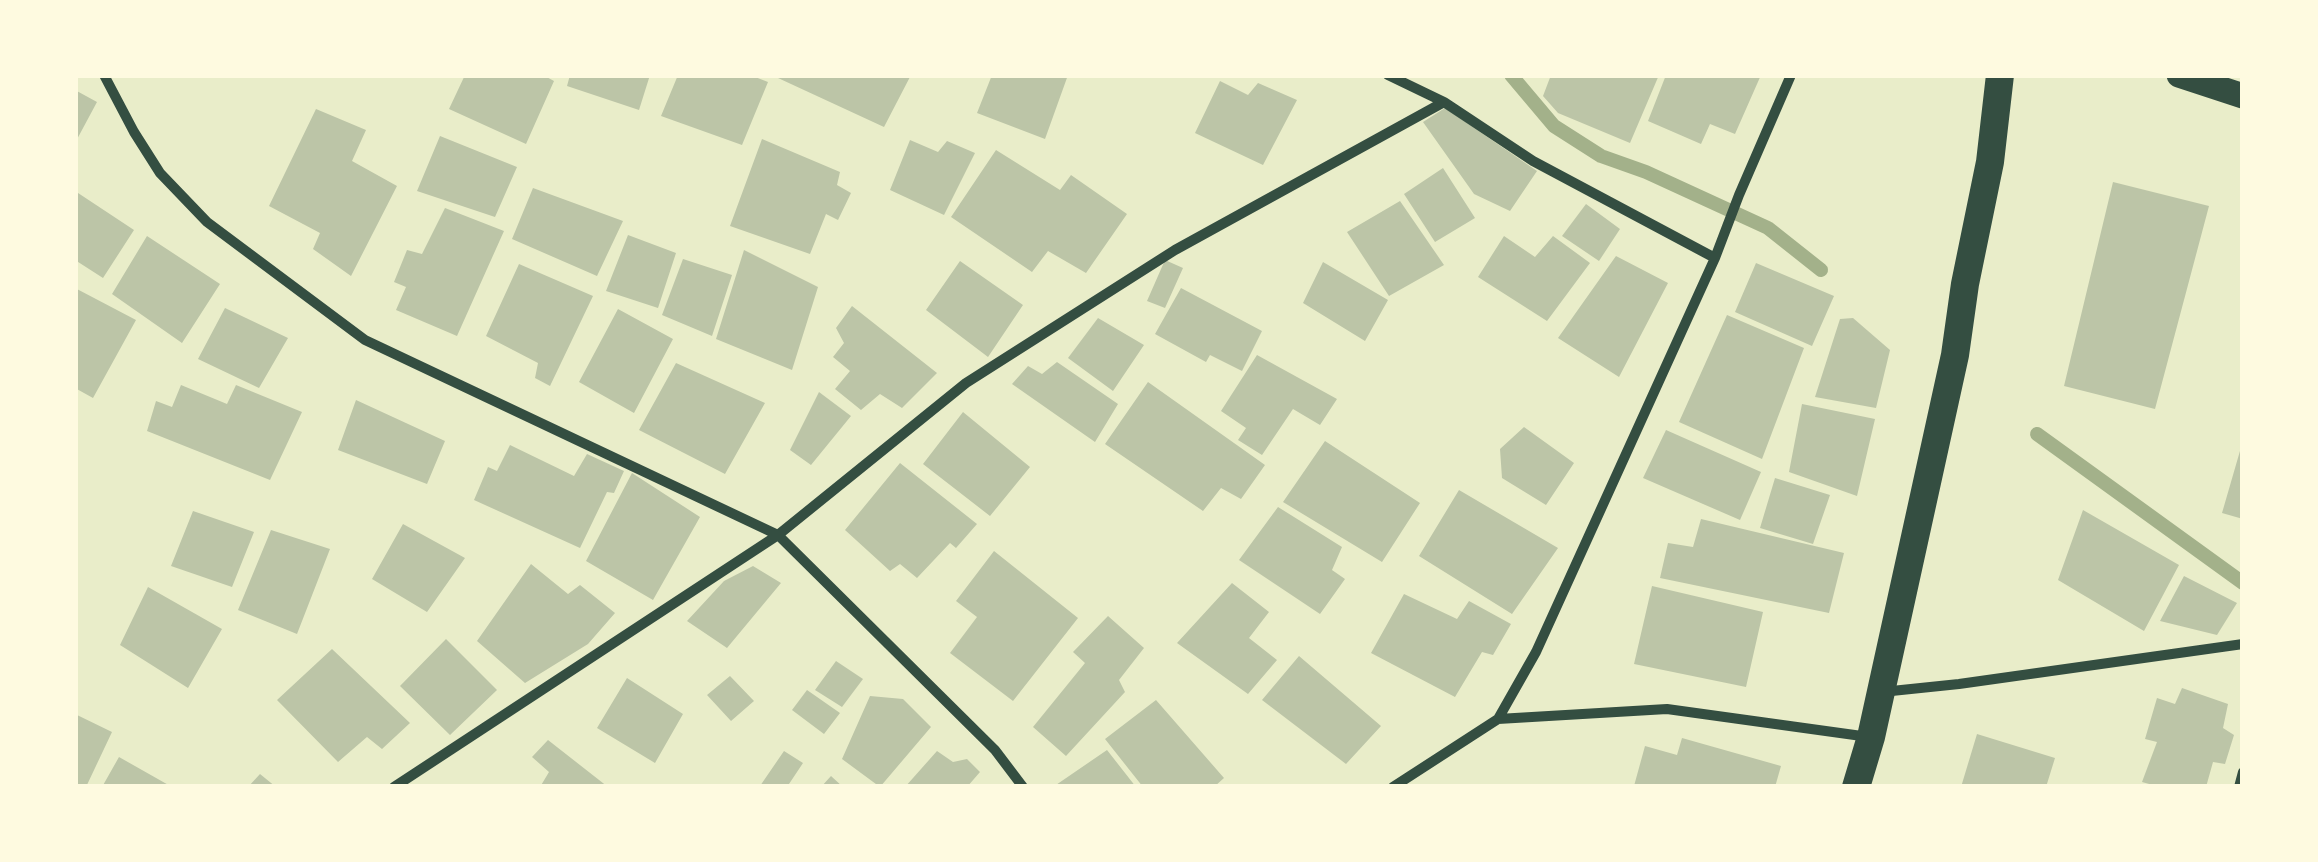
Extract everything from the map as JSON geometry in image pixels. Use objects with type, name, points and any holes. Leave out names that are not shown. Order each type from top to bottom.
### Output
[{"type":"highway","points":[[1856,787],[1871,737],[1955,355],[1990,162],[2000,75]]},
{"type":"main road","points":[[2180,75],[2243,96]]},
{"type":"street","points":[[104,75],[160,173],[207,222],[365,340],[778,534],[995,750],[1024,787]]},
{"type":"street","points":[[1388,75],[1444,102],[1533,161],[1715,258]]},
{"type":"street","points":[[1392,787],[1498,719],[1536,652],[1715,258],[1792,75]]},
{"type":"street","points":[[394,787],[778,534],[966,383],[1174,250],[1444,102]]},
{"type":"street","points":[[1880,692],[2243,644]]},
{"type":"street","points":[[1498,719],[1667,709],[1871,737]]},
{"type":"street","points":[[2239,787],[2243,772]]},
{"type":"building","points":[[465,75],[543,75],[554,81],[526,144],[449,109]]},
{"type":"building","points":[[570,75],[650,75],[639,110],[567,86]]},
{"type":"building","points":[[678,75],[750,75],[768,82],[742,145],[661,116]]},
{"type":"building","points":[[911,75],[884,127],[778,78]]},
{"type":"building","points":[[992,75],[1068,75],[1045,139],[977,113]]},
{"type":"building","points":[[1551,75],[1659,75],[1630,143],[1558,113],[1543,96]]},
{"type":"building","points":[[1666,75],[1761,75],[1735,134],[1710,124],[1701,144],[1648,121]]},
{"type":"building","points":[[1220,81],[1248,95],[1258,83],[1297,100],[1263,165],[1195,133]]},
{"type":"building","points":[[75,90],[97,102],[75,143]]},
{"type":"building","points":[[1445,108],[1537,171],[1510,211],[1474,194],[1423,122]]},
{"type":"building","points":[[316,109],[366,130],[352,161],[397,186],[351,276],[313,249],[320,233],[269,206]]},
{"type":"building","points":[[440,136],[517,167],[495,217],[417,191]]},
{"type":"building","points":[[762,139],[840,172],[837,185],[851,193],[838,220],[826,214],[810,254],[730,226]]},
{"type":"building","points":[[910,140],[938,152],[947,141],[975,153],[944,215],[890,190]]},
{"type":"building","points":[[996,150],[1060,190],[1071,175],[1127,214],[1086,273],[1048,251],[1032,272],[951,217]]},
{"type":"building","points":[[1443,168],[1475,218],[1435,242],[1404,194]]},
{"type":"building","points":[[2113,182],[2209,206],[2155,409],[2064,386]]},
{"type":"building","points":[[533,188],[623,221],[597,276],[512,239]]},
{"type":"building","points":[[75,191],[134,230],[103,278],[75,260]]},
{"type":"building","points":[[1400,201],[1444,265],[1389,296],[1347,232]]},
{"type":"building","points":[[1586,204],[1620,229],[1599,261],[1562,236]]},
{"type":"building","points":[[445,208],[504,231],[457,336],[396,310],[406,287],[394,282],[407,250],[422,254]]},
{"type":"building","points":[[628,235],[676,253],[658,308],[606,291]]},
{"type":"building","points":[[147,236],[220,284],[182,343],[112,294]]},
{"type":"building","points":[[1504,236],[1535,257],[1553,236],[1590,263],[1547,321],[1478,277]]},
{"type":"building","points":[[744,250],[818,287],[792,370],[716,339]]},
{"type":"building","points":[[1616,256],[1668,283],[1619,377],[1558,338]]},
{"type":"building","points":[[683,259],[732,275],[712,336],[662,315]]},
{"type":"building","points":[[1165,260],[1183,268],[1165,308],[1147,301]]},
{"type":"building","points":[[960,261],[1023,305],[988,357],[926,310]]},
{"type":"building","points":[[1323,262],[1388,300],[1365,341],[1303,303]]},
{"type":"building","points":[[1756,263],[1834,296],[1812,346],[1735,312]]},
{"type":"building","points":[[519,264],[593,296],[550,386],[535,378],[538,363],[486,336]]},
{"type":"building","points":[[75,288],[136,320],[93,398],[75,388]]},
{"type":"building","points":[[1181,288],[1262,331],[1242,371],[1210,355],[1206,362],[1155,334]]},
{"type":"building","points":[[852,306],[937,373],[902,408],[880,394],[861,410],[835,389],[850,371],[833,357],[844,343],[836,328]]},
{"type":"building","points":[[225,308],[288,338],[259,388],[198,359]]},
{"type":"building","points":[[618,309],[673,339],[634,413],[579,382]]},
{"type":"building","points":[[1727,315],[1804,348],[1762,459],[1679,422]]},
{"type":"building","points":[[1098,318],[1144,345],[1113,391],[1068,358]]},
{"type":"building","points":[[1853,318],[1890,350],[1876,408],[1815,397],[1840,319]]},
{"type":"building","points":[[1257,355],[1337,399],[1320,425],[1293,409],[1262,455],[1238,440],[1246,428],[1221,411]]},
{"type":"building","points":[[1057,362],[1118,404],[1095,442],[1012,384],[1028,366],[1042,374]]},
{"type":"building","points":[[676,363],[765,403],[725,474],[639,430]]},
{"type":"building","points":[[1148,382],[1265,465],[1241,499],[1221,488],[1203,511],[1105,444]]},
{"type":"building","points":[[181,385],[227,404],[236,385],[302,412],[270,480],[147,431],[156,401],[172,407]]},
{"type":"building","points":[[819,392],[851,416],[811,465],[790,450]]},
{"type":"building","points":[[356,400],[445,441],[427,484],[338,450]]},
{"type":"building","points":[[1802,404],[1875,419],[1857,496],[1789,472]]},
{"type":"building","points":[[963,412],[1030,467],[990,516],[923,464]]},
{"type":"building","points":[[1524,427],[1574,463],[1546,505],[1502,478],[1500,449]]},
{"type":"building","points":[[1666,430],[1761,472],[1740,520],[1643,478]]},
{"type":"building","points":[[1325,441],[1420,503],[1382,562],[1283,502]]},
{"type":"building","points":[[2243,444],[2243,519],[2222,513]]},
{"type":"building","points":[[510,445],[574,476],[587,454],[624,471],[614,493],[607,492],[580,548],[474,500],[488,467],[497,471]]},
{"type":"building","points":[[900,463],[977,524],[956,548],[950,543],[917,578],[900,564],[890,571],[845,530]]},
{"type":"building","points":[[632,473],[700,517],[653,600],[586,561]]},
{"type":"building","points":[[1775,478],[1830,495],[1813,544],[1760,528]]},
{"type":"building","points":[[1459,490],[1558,548],[1512,614],[1419,556]]},
{"type":"building","points":[[1278,507],[1342,547],[1332,570],[1345,579],[1320,614],[1239,560]]},
{"type":"building","points":[[2083,510],[2179,565],[2144,631],[2058,580]]},
{"type":"building","points":[[193,511],[254,532],[232,587],[171,566]]},
{"type":"building","points":[[1701,519],[1844,553],[1829,613],[1660,578],[1668,543],[1693,547]]},
{"type":"building","points":[[403,524],[465,558],[427,612],[372,579]]},
{"type":"building","points":[[271,530],[330,549],[297,634],[238,610]]},
{"type":"building","points":[[994,551],[1078,618],[1013,701],[950,653],[977,617],[956,601]]},
{"type":"building","points":[[531,564],[568,594],[580,585],[615,613],[588,644],[525,683],[477,641]]},
{"type":"building","points":[[753,566],[781,583],[727,648],[687,621],[724,581]]},
{"type":"building","points":[[2184,576],[2237,603],[2217,635],[2160,621]]},
{"type":"building","points":[[1232,583],[1269,612],[1249,638],[1277,660],[1248,694],[1177,643]]},
{"type":"building","points":[[1652,586],[1763,612],[1746,687],[1634,664]]},
{"type":"building","points":[[148,587],[222,629],[188,688],[120,645]]},
{"type":"building","points":[[1404,594],[1457,619],[1469,601],[1511,624],[1493,655],[1482,652],[1455,697],[1371,653]]},
{"type":"building","points":[[1108,616],[1144,648],[1119,680],[1125,692],[1066,756],[1033,727],[1085,663],[1073,652]]},
{"type":"building","points":[[446,639],[497,690],[450,735],[400,686]]},
{"type":"building","points":[[332,649],[410,723],[382,749],[367,737],[338,762],[277,700]]},
{"type":"building","points":[[1299,656],[1381,726],[1346,764],[1262,700]]},
{"type":"building","points":[[836,661],[863,679],[842,707],[815,690]]},
{"type":"building","points":[[730,676],[754,701],[731,721],[707,695]]},
{"type":"building","points":[[627,678],[683,714],[655,763],[597,728]]},
{"type":"building","points":[[2182,688],[2228,704],[2223,728],[2234,735],[2225,764],[2213,762],[2206,787],[2160,787],[2142,782],[2157,742],[2145,739],[2157,698],[2175,704]]},
{"type":"building","points":[[807,690],[840,713],[824,734],[792,710]]},
{"type":"building","points":[[870,696],[903,699],[931,727],[880,787],[842,759]]},
{"type":"building","points":[[1156,700],[1224,778],[1214,787],[1143,787],[1105,739]]},
{"type":"building","points":[[75,714],[112,732],[86,787],[75,787]]},
{"type":"building","points":[[1977,734],[2055,758],[2046,787],[1961,787]]},
{"type":"building","points":[[1682,738],[1781,766],[1775,787],[1634,786],[1645,746],[1677,755]]},
{"type":"building","points":[[548,740],[608,787],[540,787],[549,772],[532,757]]},
{"type":"building","points":[[1107,750],[1136,787],[1053,787]]},
{"type":"building","points":[[784,751],[803,763],[787,787],[760,786]]},
{"type":"building","points":[[937,751],[953,762],[967,759],[980,772],[967,787],[905,787]]},
{"type":"building","points":[[119,757],[172,787],[102,787]]},
{"type":"building","points":[[260,774],[276,787],[248,787]]},
{"type":"building","points":[[831,776],[843,787],[821,787]]},
{"type":"waterway","points":[[1511,75],[1554,126],[1601,156],[1646,172],[1768,228],[1821,270]]},
{"type":"waterway","points":[[2037,434],[2243,583]]}]
